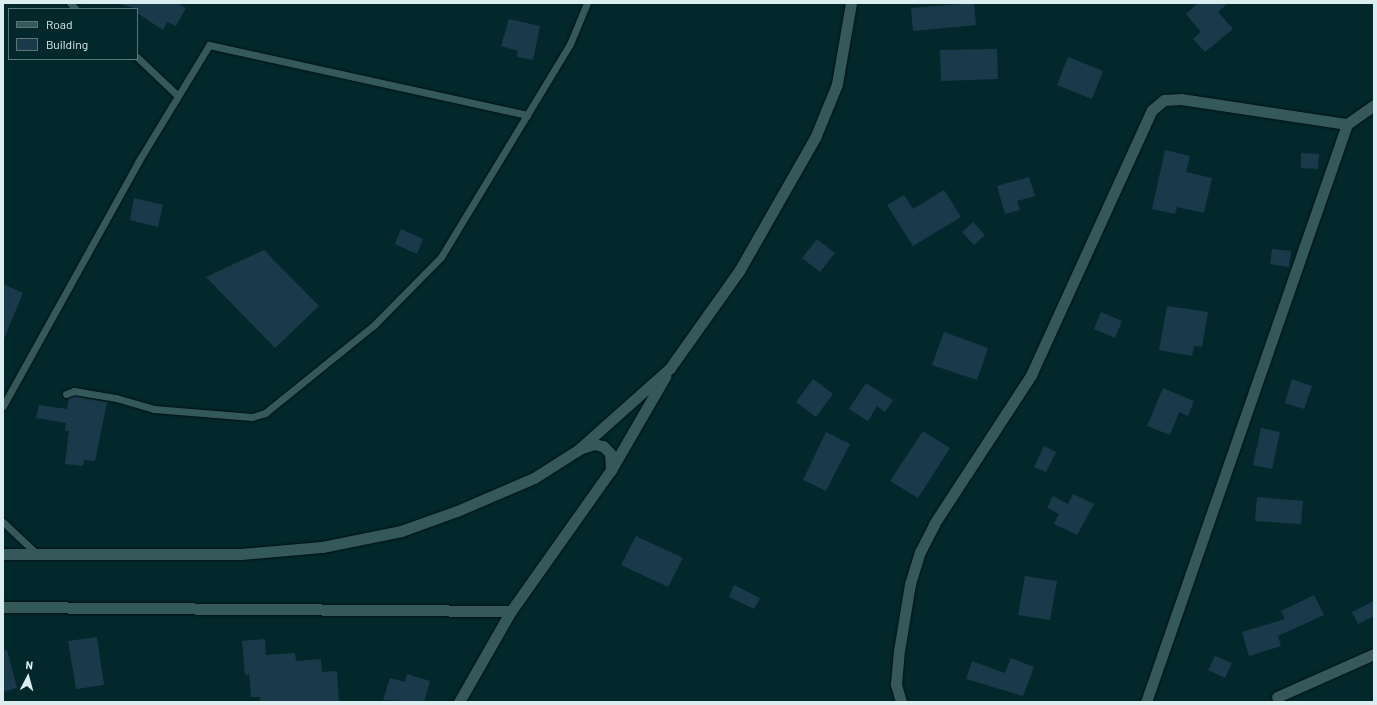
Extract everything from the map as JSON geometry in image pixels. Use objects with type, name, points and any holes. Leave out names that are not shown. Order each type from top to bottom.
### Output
[{"type":"street","points":[[459,702],[511,611],[611,470],[670,368],[740,271],[816,138],[836,84],[851,3]]},
{"type":"street","points":[[901,702],[896,684],[899,651],[910,584],[920,552],[934,524],[1031,375],[1152,110],[1164,100],[1181,100],[1347,124]]},
{"type":"street","points":[[1146,702],[1347,124],[1374,105]]},
{"type":"street","points":[[3,554],[241,554],[322,547],[401,531],[457,511],[534,478],[578,450],[670,368]]},
{"type":"street","points":[[578,450],[594,444],[603,446],[610,453],[611,470]]},
{"type":"street","points":[[3,607],[511,611]]},
{"type":"street","points":[[1277,697],[1374,654]]},
{"type":"lane","points":[[66,394],[74,391],[154,408],[258,417],[374,325],[441,257],[570,44],[587,3]]},
{"type":"lane","points":[[3,406],[177,95],[203,51],[209,45],[216,44],[527,115]]},
{"type":"lane","points":[[138,58],[177,95]]},
{"type":"lane","points":[[3,522],[37,554]]},
{"type":"building","points":[[118,3],[177,3],[186,8],[176,26],[167,22],[163,30],[138,14],[138,8]]},
{"type":"building","points":[[974,3],[976,25],[913,31],[911,8]]},
{"type":"building","points":[[1198,3],[1228,3],[1218,12],[1233,29],[1205,52],[1193,39],[1201,32],[1186,14]]},
{"type":"building","points":[[509,19],[540,26],[533,60],[517,57],[518,51],[501,46]]},
{"type":"building","points":[[997,49],[998,79],[941,81],[940,50]]},
{"type":"building","points":[[1068,57],[1103,71],[1092,99],[1057,85]]},
{"type":"building","points":[[1165,150],[1190,156],[1186,172],[1212,178],[1204,213],[1177,207],[1175,214],[1152,209]]},
{"type":"building","points":[[1301,153],[1319,154],[1318,169],[1301,168]]},
{"type":"building","points":[[1029,177],[1035,196],[1017,201],[1020,210],[1005,214],[997,186]]},
{"type":"building","points":[[944,190],[961,217],[913,246],[887,205],[904,195],[913,209]]},
{"type":"building","points":[[134,198],[163,205],[158,227],[130,220]]},
{"type":"building","points":[[973,222],[985,235],[974,245],[962,232]]},
{"type":"building","points":[[401,229],[423,239],[417,254],[395,244]]},
{"type":"building","points":[[817,239],[835,253],[820,272],[802,258]]},
{"type":"building","points":[[1272,249],[1291,251],[1289,267],[1270,264]]},
{"type":"building","points":[[264,250],[319,306],[275,348],[206,277]]},
{"type":"building","points":[[3,284],[23,293],[3,341]]},
{"type":"building","points":[[1167,306],[1208,312],[1202,347],[1194,346],[1192,356],[1159,350]]},
{"type":"building","points":[[1101,312],[1122,321],[1115,338],[1094,329]]},
{"type":"building","points":[[944,332],[988,348],[977,380],[932,365]]},
{"type":"building","points":[[813,379],[833,394],[816,417],[796,402]]},
{"type":"building","points":[[1292,379],[1312,386],[1304,409],[1285,403]]},
{"type":"building","points":[[866,383],[893,400],[885,412],[877,406],[868,421],[849,409]]},
{"type":"building","points":[[1163,388],[1194,401],[1188,416],[1179,412],[1170,435],[1147,426]]},
{"type":"building","points":[[74,396],[107,402],[95,461],[84,460],[83,466],[65,464],[69,431],[65,431],[66,423],[36,418],[39,405],[67,409],[69,398]]},
{"type":"building","points":[[1261,428],[1280,432],[1272,469],[1253,465]]},
{"type":"building","points":[[923,431],[950,448],[918,498],[890,481]]},
{"type":"building","points":[[826,432],[850,444],[826,491],[803,480]]},
{"type":"building","points":[[1044,446],[1056,452],[1046,472],[1034,467]]},
{"type":"building","points":[[1073,494],[1094,504],[1077,535],[1054,524],[1059,514],[1047,508],[1053,496],[1068,504]]},
{"type":"building","points":[[1257,497],[1303,501],[1301,524],[1255,521]]},
{"type":"building","points":[[636,536],[683,558],[668,587],[621,565]]},
{"type":"building","points":[[1025,576],[1057,581],[1050,620],[1018,615]]},
{"type":"building","points":[[734,585],[760,598],[754,609],[729,597]]},
{"type":"building","points":[[1314,595],[1324,615],[1278,636],[1281,646],[1249,656],[1242,632],[1285,619],[1281,611]]},
{"type":"building","points":[[1374,601],[1374,616],[1358,624],[1352,612]]},
{"type":"building","points":[[97,637],[104,685],[76,689],[68,641]]},
{"type":"building","points":[[265,639],[266,655],[295,653],[296,661],[321,659],[322,672],[337,671],[339,702],[260,702],[260,697],[251,697],[249,674],[245,675],[242,641]]},
{"type":"building","points":[[3,650],[7,650],[17,688],[3,692]]},
{"type":"building","points":[[1215,656],[1232,663],[1225,678],[1208,670]]},
{"type":"building","points":[[1011,658],[1034,667],[1023,696],[966,679],[972,661],[1005,673]]},
{"type":"building","points":[[407,674],[430,681],[424,702],[383,700],[390,678],[405,682]]}]
